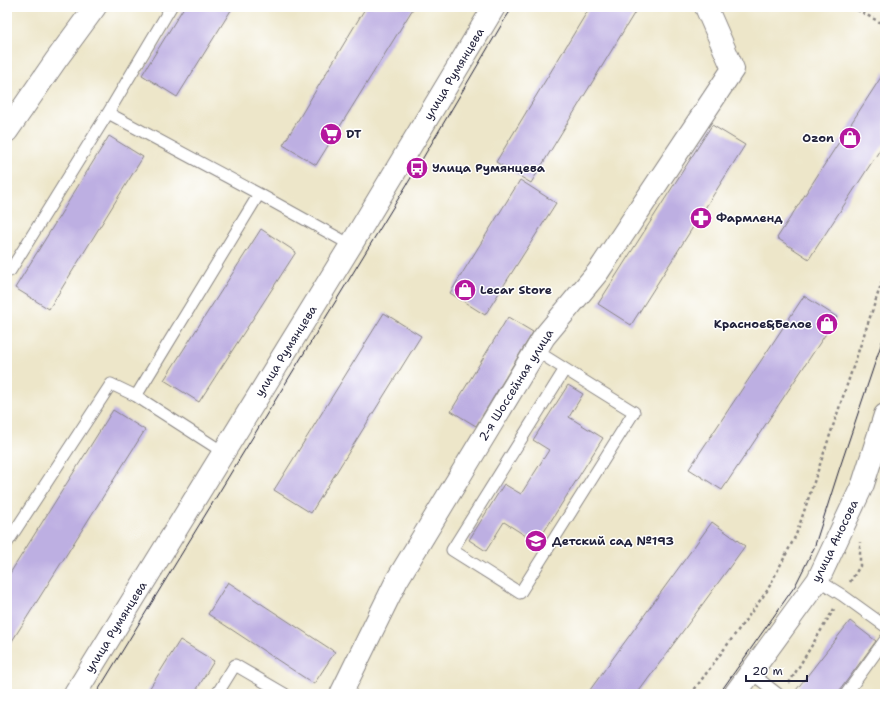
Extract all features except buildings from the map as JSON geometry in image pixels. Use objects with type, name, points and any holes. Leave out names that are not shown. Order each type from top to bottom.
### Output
[{"type":"street","points":[[7,131],[95,7]]},
{"type":"street","name":"улица Румянцева","points":[[74,694],[351,245],[494,7]]},
{"type":"street","name":"2-я Шоссейная улица","points":[[341,694],[397,580],[535,350],[598,272],[733,69],[706,7]]},
{"type":"street","name":"улица Аносова","points":[[735,694],[818,580],[863,484],[885,415]]},
{"type":"lane","points":[[7,269],[10,271],[108,113],[170,7]]},
{"type":"lane","points":[[108,113],[351,245]]},
{"type":"lane","points":[[136,396],[259,194]]},
{"type":"lane","points":[[535,350],[634,412],[520,593],[452,550],[565,369]]},
{"type":"lane","points":[[7,543],[111,384],[136,396],[223,452]]},
{"type":"lane","points":[[818,580],[885,626]]},
{"type":"lane","points":[[846,694],[885,640]]},
{"type":"lane","points":[[217,694],[235,666],[285,694]]},
{"type":"lane","points":[[751,673],[778,694]]},
{"type":"path","points":[[852,7],[885,25]]},
{"type":"path","points":[[691,694],[767,591],[796,535],[885,273]]},
{"type":"tram line","points":[[96,694],[417,168],[513,7]]},
{"type":"tram line","points":[[719,694],[795,586],[814,548],[885,333]]},
{"type":"place","name":"DT","points":[[331,134]]},
{"type":"place","name":"Ozon","points":[[850,138]]},
{"type":"place","name":"Улица Румянцева","points":[[417,168]]},
{"type":"place","name":"Фармленд","points":[[701,218]]},
{"type":"place","name":"Lecar Store","points":[[465,290]]},
{"type":"place","name":"Красное&Белое","points":[[827,324]]},
{"type":"place","name":"Детский сад №193","points":[[536,541]]}]
